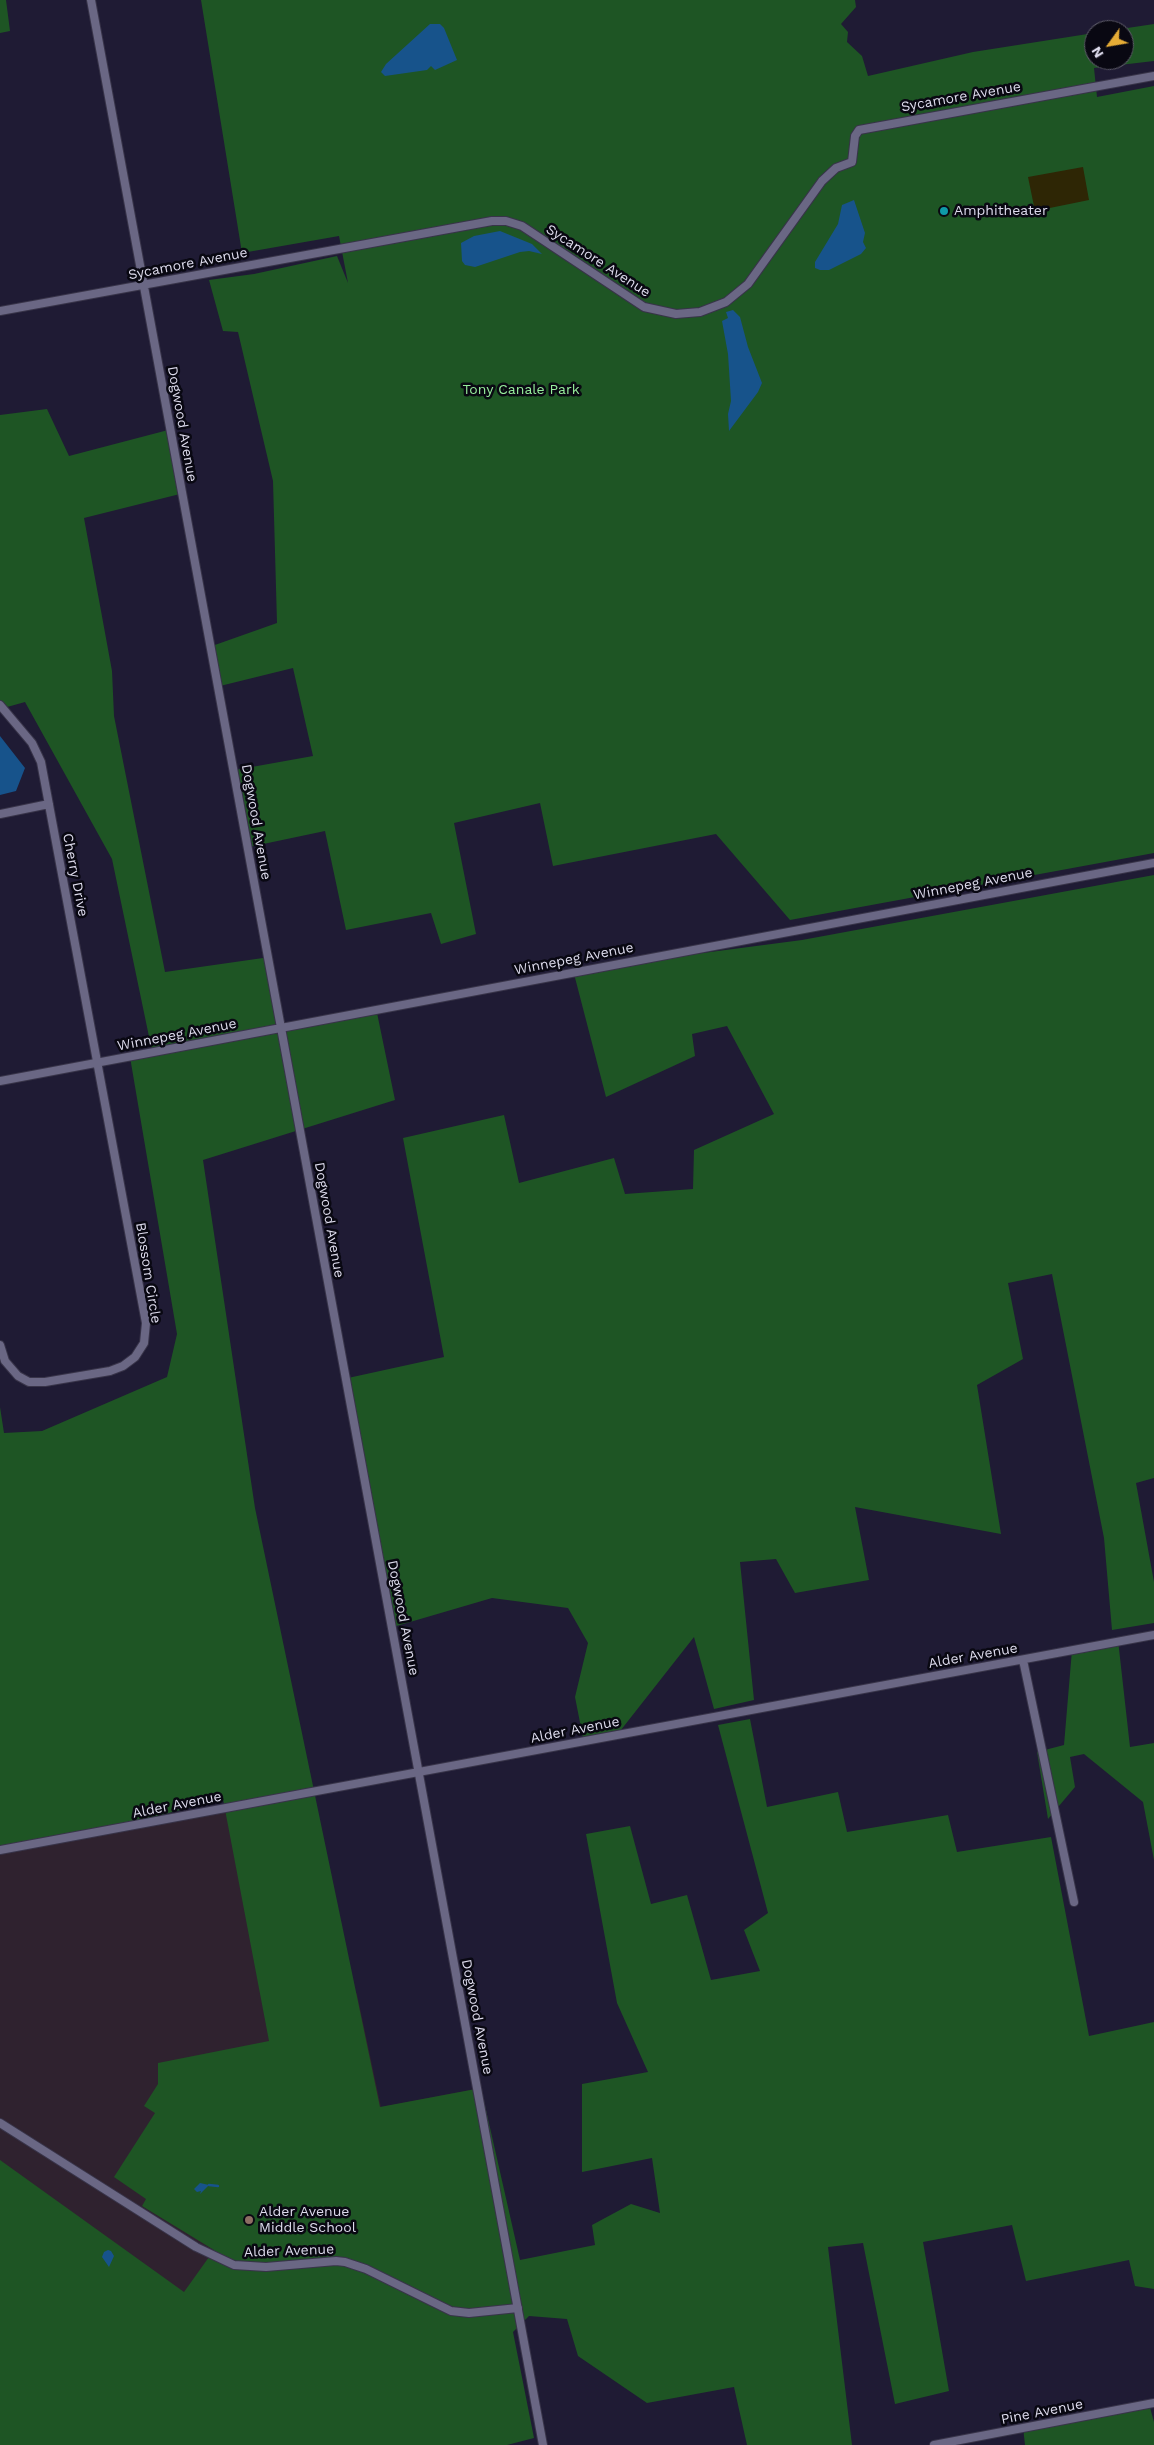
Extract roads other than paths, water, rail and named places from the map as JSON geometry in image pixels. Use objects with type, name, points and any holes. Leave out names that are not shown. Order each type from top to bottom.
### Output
[{"type":"street","name":"Dogwood Avenue","points":[[91,0],[543,2445]]},
{"type":"street","name":"Sycamore Avenue","points":[[0,311],[442,229],[492,221],[506,221],[522,226],[644,307],[676,314],[700,312],[726,302],[748,284],[822,181],[836,168],[852,162],[854,136],[859,130],[1154,76]]},
{"type":"street","name":"Cherry Drive","points":[[0,705],[38,752],[98,1062]]},
{"type":"street","points":[[0,814],[49,804]]},
{"type":"street","name":"Winnepeg Avenue","points":[[0,1081],[1154,863]]},
{"type":"street","name":"Blossom Circle","points":[[0,1345],[5,1361],[18,1376],[29,1382],[46,1382],[110,1371],[123,1366],[135,1357],[144,1343],[146,1323],[98,1062]]},
{"type":"street","name":"Alder Avenue","points":[[0,1850],[1154,1635]]},
{"type":"street","points":[[1023,1660],[1074,1902]]},
{"type":"street","name":"Alder Avenue","points":[[0,2123],[196,2247],[234,2265],[266,2267],[336,2261],[345,2262],[366,2269],[451,2311],[469,2313],[518,2308]]},
{"type":"street","name":"Pine Avenue","points":[[934,2445],[1154,2403]]},
{"type":"water","points":[[430,24],[440,24],[444,28],[457,60],[435,70],[431,66],[427,70],[385,76],[381,72],[386,64]]},
{"type":"water","points":[[854,200],[865,233],[863,242],[866,248],[861,254],[829,270],[815,268],[815,262],[838,224],[842,205]]},
{"type":"water","points":[[500,231],[532,244],[542,254],[529,251],[520,252],[475,267],[465,265],[462,261],[461,243],[474,236]]},
{"type":"water","points":[[733,310],[740,317],[748,347],[762,383],[758,392],[729,431],[728,414],[731,401],[728,354],[722,321],[728,318],[726,312]]},
{"type":"water","points":[[0,736],[25,768],[16,791],[0,795]]},
{"type":"water","points":[[200,2183],[209,2185],[200,2194],[201,2191],[197,2192],[194,2189]]},
{"type":"water","points":[[108,2250],[114,2256],[109,2267],[102,2257],[104,2252]]},
{"type":"waterway","points":[[209,2185],[218,2186]]},
{"type":"place","name":"Amphitheater","points":[[944,211]]},
{"type":"place","name":"Alder Avenue Middle School","points":[[249,2220]]},
{"type":"park label","name":"Tony Canale Park","points":[[521,390]]}]
